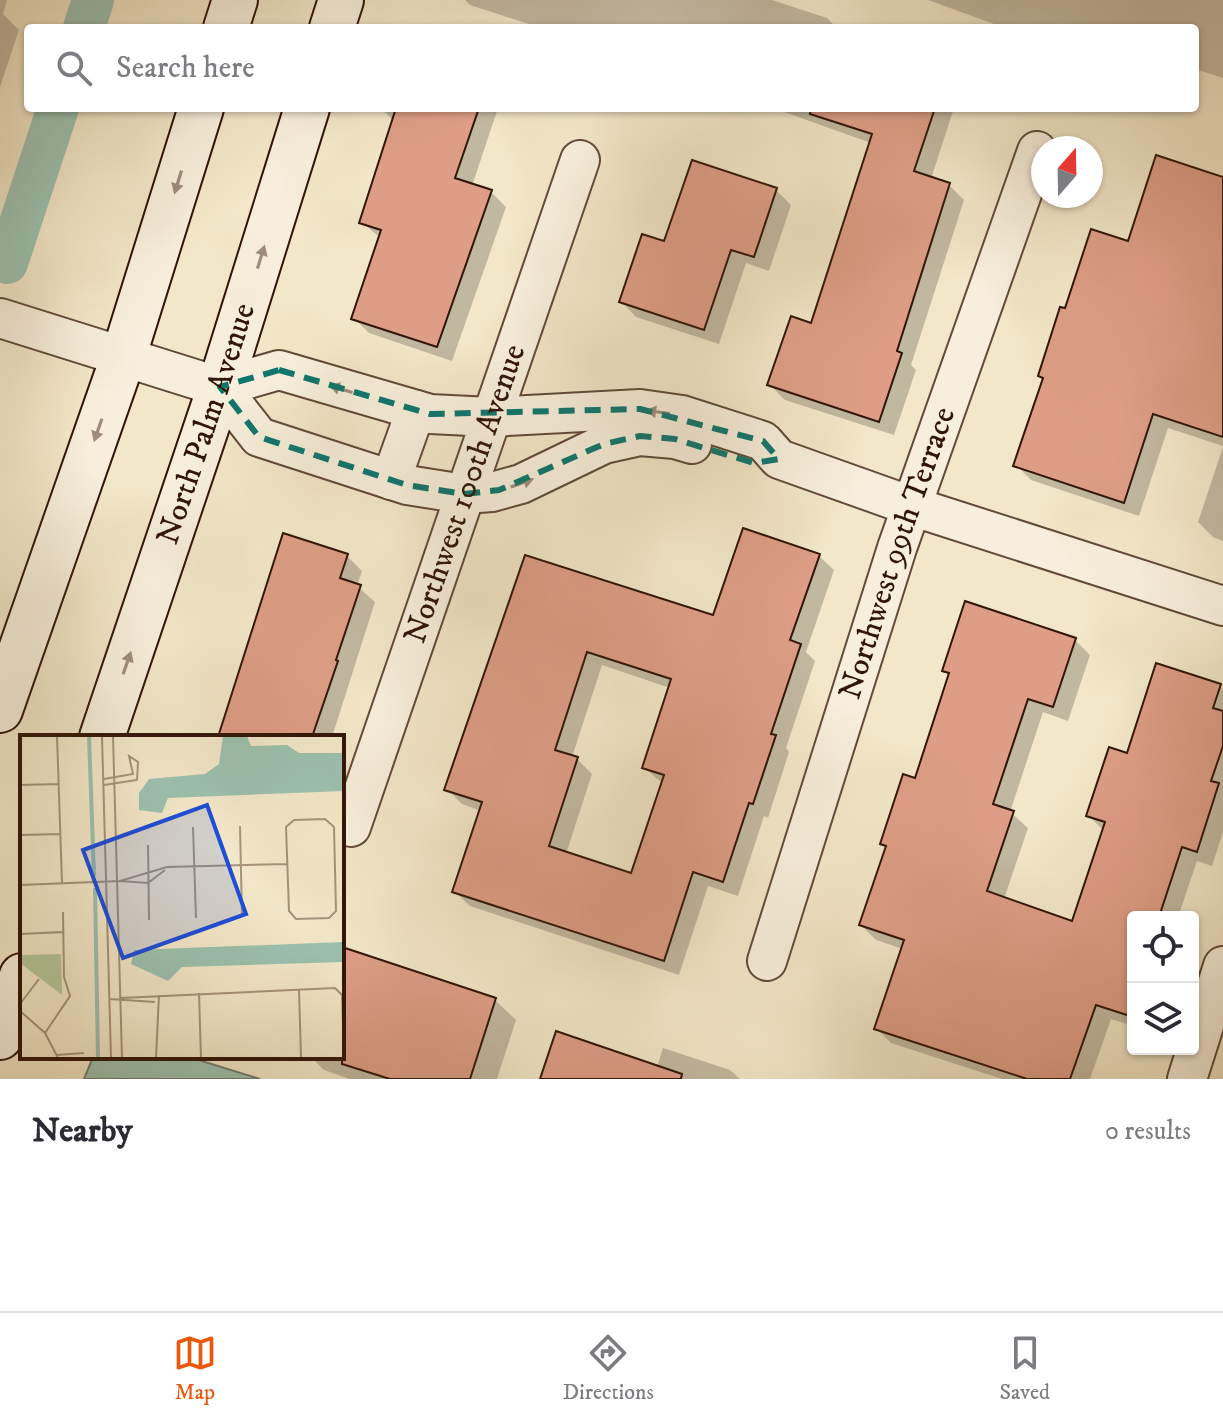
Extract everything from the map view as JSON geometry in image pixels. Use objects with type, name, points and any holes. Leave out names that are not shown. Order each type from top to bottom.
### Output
[{"type":"main road","points":[[227,24],[235,0]]},
{"type":"main road","points":[[333,24],[341,0]]},
{"type":"main road","points":[[0,710],[124,355],[200,112]]},
{"type":"main road","name":"North Palm Avenue","points":[[103,735],[220,387],[306,112]]},
{"type":"main road","points":[[0,1037],[20,982]]},
{"type":"street","name":"Northwest 100th Avenue","points":[[351,827],[580,160]]},
{"type":"street","name":"Northwest 99th Terrace","points":[[767,961],[911,506],[1031,168]]},
{"type":"street","points":[[0,318],[220,387],[259,437],[407,485],[464,494],[492,492],[521,484],[604,444],[640,436],[675,439],[754,463],[779,459],[911,506],[1223,606]]},
{"type":"street","points":[[220,387],[279,370],[430,414],[491,417],[640,409],[682,415],[763,441],[779,459]]},
{"type":"street","points":[[391,480],[416,410]]},
{"type":"street","points":[[1187,1079],[1223,966]]},
{"type":"highlighted area","points":[[279,370],[430,414],[640,409],[763,441],[779,459],[754,463],[675,439],[640,436],[604,444],[499,490],[464,494],[407,485],[259,437],[220,387]]},
{"type":"shaded area","points":[[92,1059],[195,1059],[260,1079],[84,1079]]},
{"type":"building","points":[[395,112],[478,112],[455,178],[492,190],[437,347],[351,319],[381,230],[359,223]]},
{"type":"building","points":[[934,112],[914,171],[950,183],[897,351],[902,353],[879,422],[767,385],[791,316],[811,323],[872,134],[810,114]]},
{"type":"building","points":[[1156,155],[1223,177],[1223,437],[1153,414],[1124,503],[1013,466],[1043,378],[1038,376],[1060,307],[1065,308],[1091,229],[1128,241]]},
{"type":"building","points":[[692,160],[777,188],[754,257],[731,250],[704,330],[619,302],[642,234],[664,241]]},
{"type":"building","points":[[743,528],[820,554],[790,640],[801,644],[771,734],[776,735],[753,804],[749,803],[723,882],[693,872],[664,961],[452,892],[482,802],[444,790],[525,555],[713,615]],"holes":[[[587,652],[671,679],[642,768],[664,775],[631,873],[549,846],[578,757],[555,750]]]},
{"type":"building","points":[[283,533],[348,554],[340,578],[361,585],[313,735],[219,735]]},
{"type":"building","points":[[965,601],[1076,638],[1053,707],[1028,699],[993,804],[1014,811],[987,891],[1072,921],[1105,822],[1086,816],[1109,747],[1127,753],[1156,663],[1221,684],[1213,708],[1223,711],[1223,746],[1211,781],[1219,783],[1197,852],[1182,847],[1161,911],[1127,911],[1127,1015],[1096,1005],[1070,1079],[1027,1079],[874,1029],[904,940],[859,925],[886,846],[880,844],[903,774],[915,778],[949,673],[942,671]]},
{"type":"building","points":[[344,948],[496,998],[470,1079],[390,1079],[342,1064]]},
{"type":"building","points":[[556,1031],[682,1074],[681,1079],[540,1079]]},
{"type":"waterway","points":[[85,24],[93,0]]},
{"type":"waterway","points":[[7,263],[57,112]]}]
